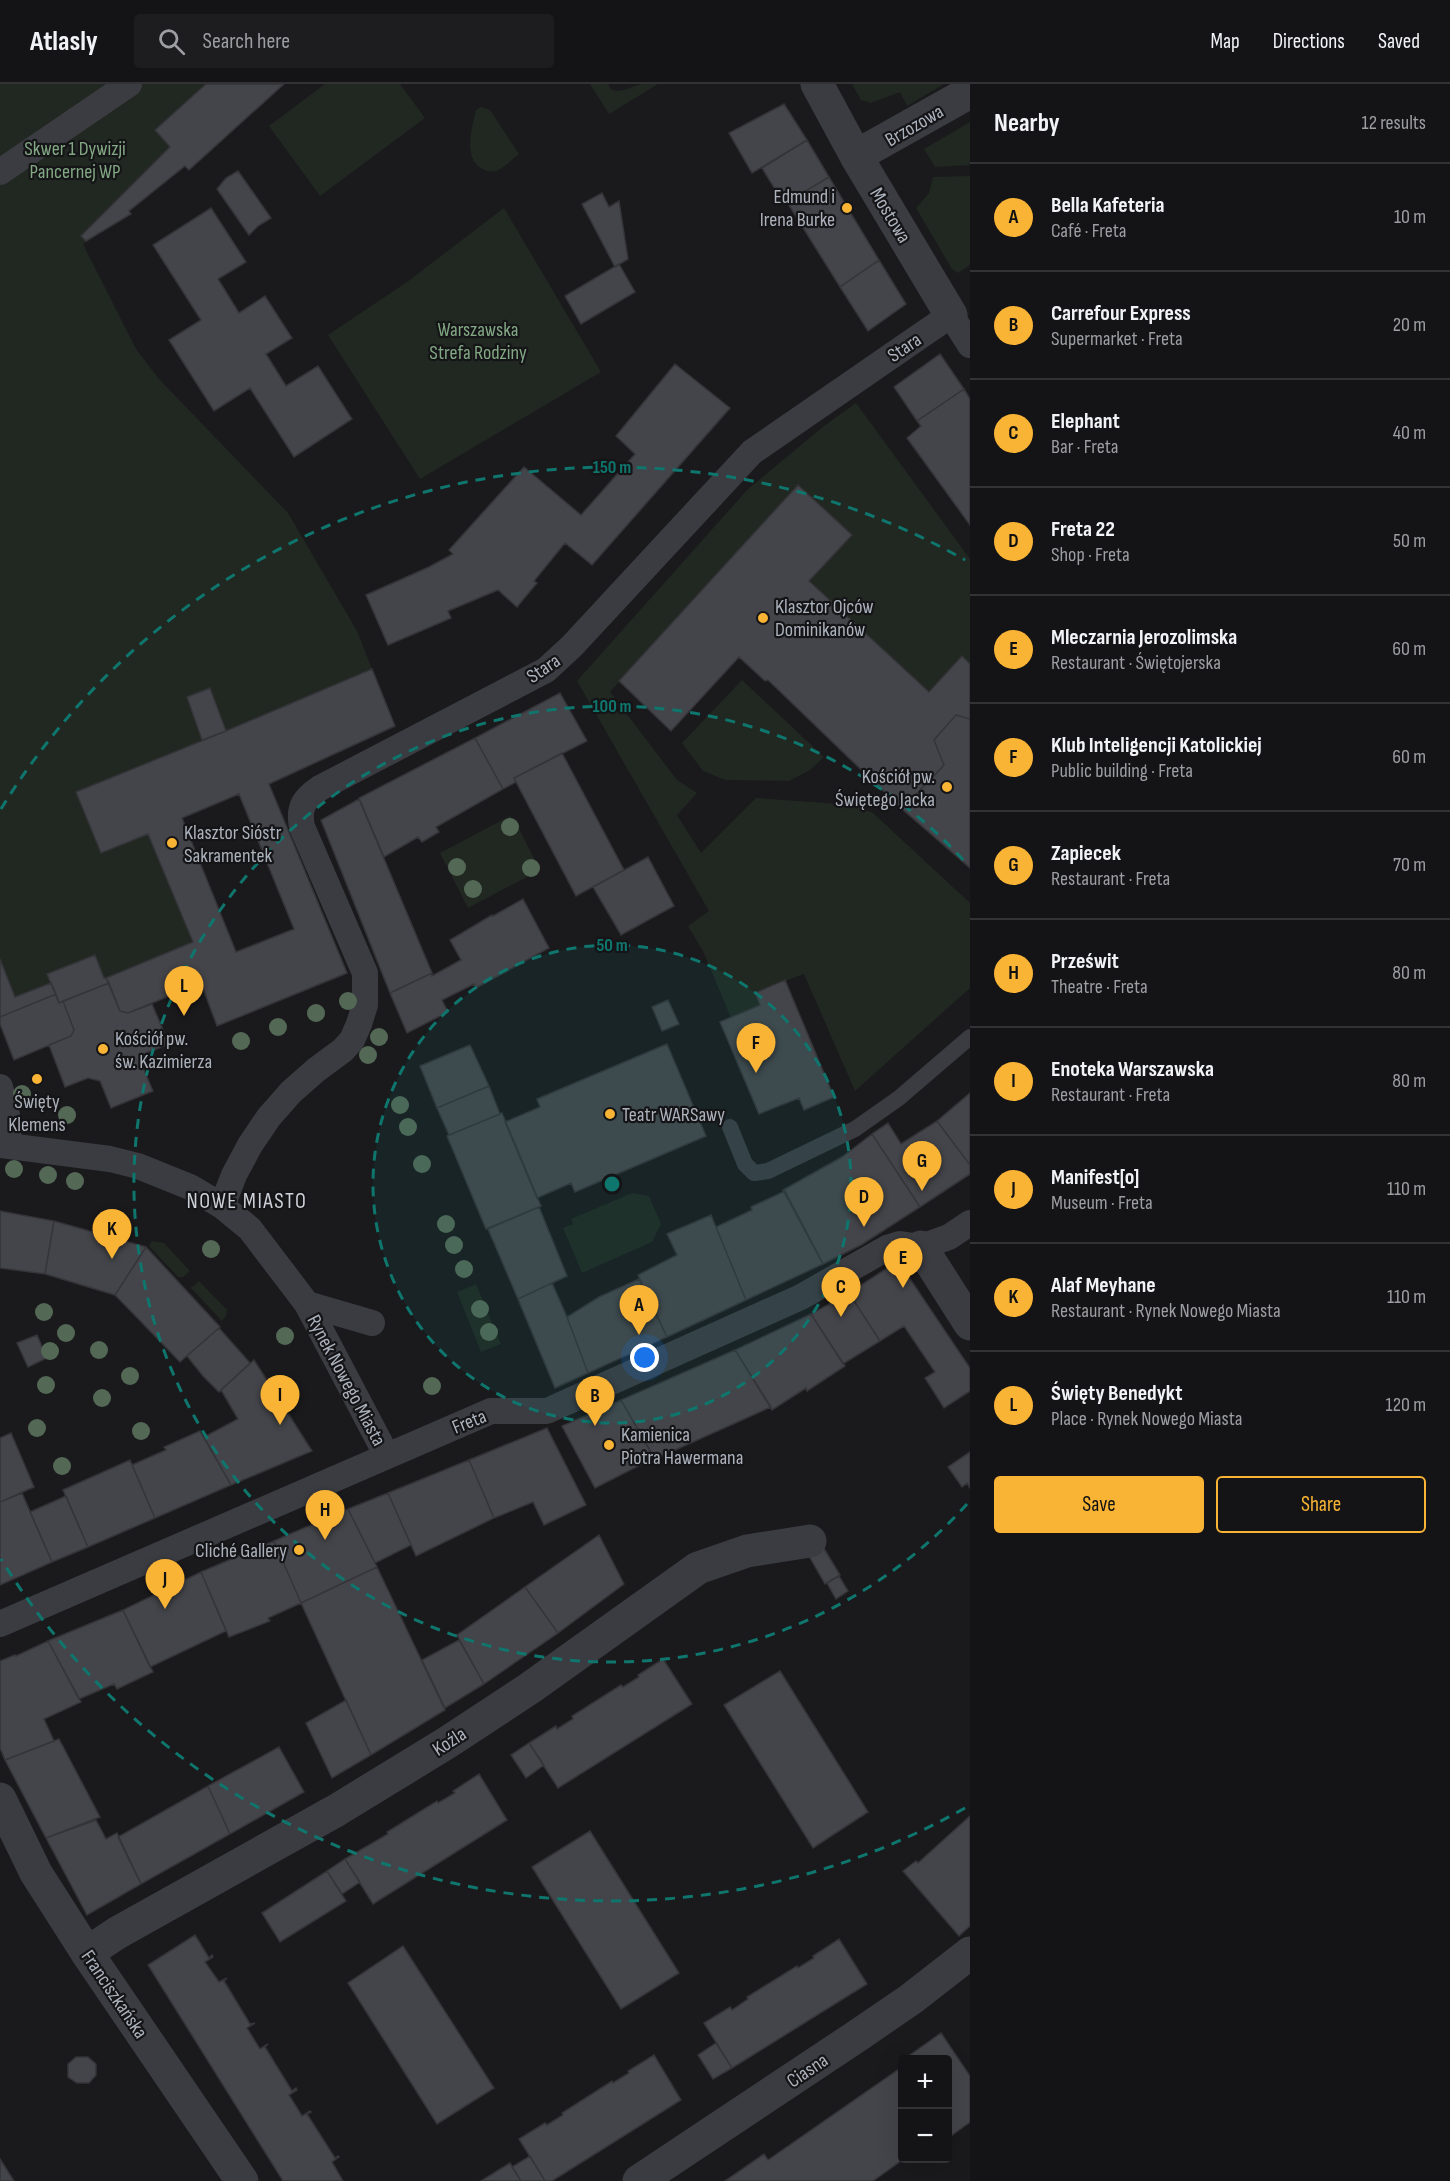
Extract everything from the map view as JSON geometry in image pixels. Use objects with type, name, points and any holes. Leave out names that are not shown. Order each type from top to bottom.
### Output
[{"type":"street","points":[[0,172],[129,84]]},
{"type":"street","name":"Mostowa","points":[[817,84],[856,156],[970,345]]},
{"type":"street","name":"Brzozowa","points":[[856,156],[970,92]]},
{"type":"street","name":"Stara","points":[[222,1206],[245,1155],[270,1117],[308,1077],[343,1050],[352,1040],[366,998],[365,973],[302,827],[300,816],[307,797],[320,788],[546,670],[572,646],[752,452],[951,315]]},
{"type":"street","points":[[0,1087],[7,1115],[5,1145]]},
{"type":"street","name":"Rynek Nowego Miasta","points":[[5,1145],[110,1159],[138,1166],[165,1175],[222,1206],[250,1229],[307,1304],[387,1456]]},
{"type":"street","name":"Freta","points":[[0,1624],[490,1411],[547,1411],[801,1297],[887,1248],[900,1244],[921,1247],[949,1237],[970,1223]]},
{"type":"street","points":[[921,1247],[970,1324]]},
{"type":"street","name":"Rynek Nowego Miasta","points":[[307,1304],[372,1323]]},
{"type":"street","name":"Koźla","points":[[87,1953],[337,1809],[448,1742],[530,1688],[698,1568],[747,1551],[810,1541]]},
{"type":"street","name":"Franciszkańska","points":[[0,1799],[36,1873],[87,1953],[242,2181]]},
{"type":"street","name":"Ciasna","points":[[639,2181],[967,1963]]},
{"type":"lane","points":[[730,1127],[747,1168],[754,1173],[768,1171],[855,1129],[899,1098],[970,1037]]},
{"type":"green space","name":"Skwer 1 Dywizji Pancernej WP","points":[[0,84],[284,84],[189,170],[185,166],[129,211],[131,214],[83,244],[136,349],[159,379],[288,513],[357,631],[372,669],[76,792],[101,853],[148,834],[193,942],[104,978],[94,955],[48,974],[51,983],[15,997],[0,959]]},
{"type":"green space","points":[[325,84],[400,84],[425,118],[320,196],[269,126]]},
{"type":"green space","points":[[590,84],[608,84],[612,90],[616,91],[642,84],[658,84],[609,114]]},
{"type":"green space","points":[[852,84],[944,84],[907,106],[900,92],[871,103],[861,100]]},
{"type":"green space","points":[[481,107],[490,110],[519,154],[496,171],[488,171],[475,163],[470,150],[476,110]]},
{"type":"green space","points":[[970,122],[970,165],[935,167],[924,149]]},
{"type":"green space","points":[[970,176],[970,265],[958,273],[952,269],[916,208],[929,193],[933,177]]},
{"type":"green space","name":"Warszawska Strefa Rodziny","points":[[504,208],[601,372],[420,479],[328,335],[407,282]]},
{"type":"green space","points":[[856,403],[970,559],[970,664],[962,656],[929,692],[809,581],[852,535],[798,485],[610,692],[677,780],[697,793],[677,815],[701,853],[756,798],[853,805],[873,813],[970,903],[970,988],[855,1091],[804,974],[755,992],[760,1005],[731,1018],[703,951],[688,926],[709,911],[577,681],[748,489],[824,426]]},
{"type":"green space","points":[[742,680],[824,757],[810,770],[789,781],[725,780],[703,771],[682,743]]},
{"type":"green space","points":[[510,816],[515,821],[540,870],[468,908],[440,853]]},
{"type":"green space","points":[[632,1193],[649,1196],[661,1224],[652,1242],[582,1273],[563,1228],[573,1224],[571,1219]]},
{"type":"green space","points":[[152,1241],[164,1243],[190,1271],[183,1277],[178,1277],[149,1246]]},
{"type":"green space","points":[[199,1281],[227,1310],[222,1321],[191,1288]]},
{"type":"green space","points":[[476,1284],[501,1344],[481,1352],[457,1292]]},
{"type":"building","points":[[206,84],[284,84],[189,170],[185,166],[129,211],[131,214],[86,241],[81,236],[170,147],[155,130]]},
{"type":"building","points":[[784,104],[807,140],[752,173],[729,133]]},
{"type":"building","points":[[807,140],[829,177],[784,204],[762,168]]},
{"type":"building","points":[[238,171],[271,218],[249,235],[217,189],[226,178]]},
{"type":"building","points":[[829,177],[879,260],[840,287],[787,202]]},
{"type":"building","points":[[602,193],[609,207],[619,201],[628,259],[615,267],[582,204]]},
{"type":"building","points":[[211,208],[246,262],[218,279],[239,313],[265,296],[292,338],[266,354],[286,386],[318,366],[352,419],[294,457],[250,388],[214,411],[169,340],[201,320],[153,245]]},
{"type":"building","points":[[879,260],[906,304],[868,331],[840,287]]},
{"type":"building","points":[[619,264],[635,292],[581,324],[565,296]]},
{"type":"building","points":[[940,354],[964,389],[917,421],[894,387]]},
{"type":"building","points":[[675,364],[730,408],[592,565],[565,543],[534,581],[537,583],[517,607],[498,590],[448,611],[451,618],[388,645],[366,595],[453,554],[449,550],[524,467],[581,515],[635,454],[616,436]]},
{"type":"building","points":[[964,389],[970,399],[970,525],[907,438],[921,426],[917,421]]},
{"type":"building","name":"Klasztor Ojców Dominikanów","points":[[798,485],[852,535],[809,581],[929,692],[962,656],[970,664],[970,719],[956,715],[934,740],[944,765],[902,809],[768,680],[765,681],[739,657],[671,731],[619,681]]},
{"type":"building","name":"Klasztor Sióstr Sakramentek","points":[[372,669],[395,726],[269,784],[347,973],[217,1026],[201,983],[128,1013],[120,1011],[106,978],[193,942],[148,834],[101,853],[76,792]],"holes":[[[239,794],[294,929],[236,952],[182,818]]]},
{"type":"building","points":[[210,688],[226,731],[202,740],[187,697]]},
{"type":"building","points":[[560,693],[587,741],[514,778],[516,782],[503,789],[475,738]]},
{"type":"building","name":"Kościół pw. Świętego Jacka","points":[[956,715],[970,719],[970,868],[902,809],[944,765],[934,740]]},
{"type":"building","points":[[475,738],[503,789],[436,827],[439,832],[422,842],[418,837],[384,857],[359,798]]},
{"type":"building","points":[[562,753],[624,870],[576,896],[514,778]]},
{"type":"building","points":[[359,799],[432,973],[390,993],[321,820]]},
{"type":"building","points":[[648,857],[674,906],[621,935],[593,887]]},
{"type":"building","points":[[523,899],[549,948],[476,988],[474,984],[442,1000],[448,1012],[407,1033],[390,993],[432,973],[432,976],[461,960],[450,940]]},
{"type":"building","points":[[95,955],[104,978],[109,983],[59,1003],[47,974]]},
{"type":"building","points":[[0,959],[15,997],[51,983],[56,994],[0,1017]]},
{"type":"building","points":[[785,980],[834,1097],[804,1110],[799,1098],[759,1114],[720,1022],[760,1005],[755,993]]},
{"type":"building","name":"Kościół pw. św. Kazimierza","points":[[109,983],[120,1011],[128,1013],[152,1004],[169,1044],[146,1053],[141,1063],[153,1091],[111,1108],[100,1081],[88,1078],[65,1087],[49,1045],[71,1036],[74,1030],[63,1001]]},
{"type":"building","points":[[56,994],[59,1003],[63,1001],[74,1030],[71,1036],[14,1060],[0,1024],[0,1017]]},
{"type":"building","points":[[668,1000],[679,1024],[662,1031],[652,1007]]},
{"type":"building","name":"Teatr WARSawy","points":[[667,1044],[706,1136],[575,1192],[571,1183],[537,1198],[505,1122],[540,1107],[537,1099]]},
{"type":"building","points":[[470,1045],[489,1086],[437,1108],[420,1066]]},
{"type":"building","points":[[489,1086],[500,1114],[449,1135],[437,1108]]},
{"type":"building","points":[[970,1093],[970,1165],[937,1121]]},
{"type":"building","points":[[502,1113],[541,1206],[486,1229],[447,1136]]},
{"type":"building","points":[[937,1121],[970,1165],[970,1174],[920,1207],[872,1134],[888,1123],[901,1144]]},
{"type":"building","points":[[872,1134],[920,1207],[861,1245],[823,1264],[783,1190],[842,1157]]},
{"type":"building","points":[[785,1191],[823,1264],[746,1300],[716,1227]]},
{"type":"building","points":[[539,1207],[567,1276],[518,1299],[488,1229]]},
{"type":"building","points":[[0,1211],[54,1221],[45,1274],[0,1268]]},
{"type":"building","points":[[711,1215],[746,1300],[667,1337],[638,1275],[677,1255],[667,1234]]},
{"type":"building","points":[[54,1221],[146,1247],[115,1295],[45,1274]]},
{"type":"building","points":[[146,1247],[220,1327],[180,1362],[115,1295]]},
{"type":"building","points":[[898,1261],[970,1368],[970,1391],[944,1408],[925,1378],[935,1372],[904,1326],[880,1341],[849,1293]]},
{"type":"building","points":[[639,1279],[667,1337],[588,1373],[567,1317],[599,1297]]},
{"type":"building","points":[[552,1283],[588,1373],[555,1388],[518,1299]]},
{"type":"building","points":[[849,1293],[880,1341],[843,1364],[811,1314]]},
{"type":"building","points":[[811,1314],[845,1366],[772,1410],[735,1350]]},
{"type":"building","points":[[219,1328],[250,1363],[219,1392],[187,1356]]},
{"type":"building","points":[[37,1335],[47,1358],[28,1367],[17,1343]]},
{"type":"building","points":[[735,1350],[771,1407],[655,1459],[621,1400]]},
{"type":"building","points":[[254,1360],[312,1451],[231,1485],[204,1437],[238,1419],[221,1390]]},
{"type":"building","name":"Kamienica Piotra Hawermana","points":[[621,1400],[654,1458],[595,1488],[562,1426]]},
{"type":"building","points":[[547,1428],[586,1505],[544,1525],[533,1502],[494,1518],[469,1460]]},
{"type":"building","points":[[200,1431],[231,1485],[155,1518],[132,1465]]},
{"type":"building","points":[[11,1433],[34,1487],[0,1502],[0,1438]]},
{"type":"building","points":[[970,1452],[970,1488],[967,1483],[962,1487],[948,1467]]},
{"type":"building","points":[[130,1460],[155,1518],[88,1547],[63,1490]]},
{"type":"building","points":[[469,1460],[494,1518],[416,1556],[388,1493]]},
{"type":"building","points":[[22,1493],[52,1562],[0,1585],[0,1502]]},
{"type":"building","points":[[388,1493],[411,1545],[375,1563],[348,1509]]},
{"type":"building","points":[[66,1496],[88,1547],[52,1562],[30,1512]]},
{"type":"building","points":[[348,1509],[377,1567],[301,1603],[274,1541]]},
{"type":"building","points":[[599,1535],[624,1584],[558,1633],[525,1587]]},
{"type":"building","points":[[274,1541],[301,1603],[268,1618],[270,1621],[229,1637],[201,1572]]},
{"type":"building","points":[[823,1547],[840,1575],[825,1584],[809,1556]]},
{"type":"building","points":[[377,1567],[445,1710],[371,1755],[301,1603]]},
{"type":"building","points":[[201,1572],[226,1631],[150,1667],[123,1610]]},
{"type":"building","points":[[839,1576],[848,1591],[836,1599],[827,1583]]},
{"type":"building","points":[[525,1587],[558,1633],[484,1684],[457,1635]]},
{"type":"building","points":[[123,1610],[153,1672],[117,1689],[114,1684],[79,1699],[48,1641]]},
{"type":"building","points":[[459,1640],[484,1684],[445,1708],[422,1660]]},
{"type":"building","points":[[48,1641],[81,1702],[44,1719],[54,1741],[5,1760],[0,1748],[0,1661]]},
{"type":"building","points":[[663,1659],[692,1704],[558,1788],[529,1743],[556,1726],[557,1729],[573,1719],[572,1716],[621,1685],[623,1687],[639,1677],[638,1675]]},
{"type":"building","points":[[780,1671],[868,1812],[813,1848],[724,1705]]},
{"type":"building","points":[[346,1700],[371,1755],[332,1778],[306,1723]]},
{"type":"building","points":[[59,1739],[100,1817],[46,1838],[5,1760]]},
{"type":"building","points":[[529,1743],[544,1765],[526,1778],[511,1755]]},
{"type":"building","points":[[279,1747],[304,1792],[230,1834],[208,1786]]},
{"type":"building","points":[[479,1774],[507,1820],[373,1904],[345,1859],[437,1801],[438,1803],[455,1793],[453,1791]]},
{"type":"building","points":[[208,1786],[230,1834],[141,1884],[118,1837]]},
{"type":"building","points":[[970,1816],[970,1926],[959,1936],[903,1871],[916,1861],[918,1863]]},
{"type":"building","points":[[96,1820],[106,1839],[117,1833],[141,1884],[87,1915],[46,1838]]},
{"type":"building","points":[[590,1831],[679,1973],[621,2009],[532,1867]]},
{"type":"building","points":[[345,1859],[360,1882],[342,1894],[327,1871]]},
{"type":"building","points":[[327,1871],[346,1901],[280,1942],[262,1913]]},
{"type":"building","points":[[195,1935],[209,1958],[212,1955],[213,1957],[205,1962],[219,1982],[227,1978],[224,1981],[250,2024],[255,2023],[247,2028],[260,2049],[268,2044],[265,2047],[292,2091],[296,2088],[297,2090],[289,2095],[302,2116],[311,2112],[307,2114],[335,2158],[339,2157],[332,2162],[343,2181],[283,2181],[148,1965]]},
{"type":"building","points":[[839,1939],[867,1984],[732,2068],[704,2023],[730,2007],[732,2010],[748,1999],[747,1997],[814,1958],[813,1956]]},
{"type":"building","points":[[403,1946],[494,2088],[437,2124],[348,1983]]},
{"type":"building","points":[[941,2033],[970,2076],[970,2122],[952,2135],[952,2055],[910,2055]]},
{"type":"building","points":[[716,2043],[732,2068],[713,2079],[698,2055]]},
{"type":"building","points":[[654,2055],[681,2100],[552,2181],[545,2181],[519,2139],[545,2123],[547,2125],[563,2115],[562,2113],[612,2081],[613,2083],[629,2073],[628,2071]]},
{"type":"building","points":[[76,2057],[88,2057],[96,2064],[96,2075],[89,2083],[77,2083],[68,2077],[68,2064]]},
{"type":"building","points":[[898,2070],[898,2163],[873,2181],[725,2181],[764,2154],[768,2160]]},
{"type":"building","points":[[530,2156],[545,2181],[521,2181],[512,2167]]},
{"type":"building","points":[[0,2159],[14,2181],[0,2181]]},
{"type":"building","points":[[510,2163],[521,2181],[481,2181]]},
{"type":"place","name":"Edmund i Irena Burke","points":[[847,208]]},
{"type":"place","name":"Klasztor Ojców Dominikanów","points":[[763,618]]},
{"type":"place","name":"Kościół pw. Świętego Jacka","points":[[947,787]]},
{"type":"place","name":"Klasztor Sióstr Sakramentek","points":[[172,843]]},
{"type":"place","name":"Święty Benedykt","points":[[184,1016]]},
{"type":"place","name":"Kościół pw. św. Kazimierza","points":[[103,1049]]},
{"type":"place","name":"Klub Inteligencji Katolickiej","points":[[756,1073]]},
{"type":"place","name":"Święty Klemens","points":[[37,1079]]},
{"type":"place","name":"Teatr WARSawy","points":[[610,1114]]},
{"type":"place","name":"Zapiecek","points":[[922,1191]]},
{"type":"place","name":"Freta 22","points":[[864,1227]]},
{"type":"place","name":"Alaf Meyhane","points":[[112,1259]]},
{"type":"place","name":"Mleczarnia Jerozolimska","points":[[903,1288]]},
{"type":"place","name":"Elephant","points":[[841,1317]]},
{"type":"place","name":"Bella Kafeteria","points":[[639,1335]]},
{"type":"place","name":"Enoteka Warszawska","points":[[280,1425]]},
{"type":"place","name":"Carrefour Express","points":[[595,1426]]},
{"type":"place","name":"Kamienica Piotra Hawermana","points":[[609,1445]]},
{"type":"place","name":"Prześwit","points":[[325,1540]]},
{"type":"place","name":"Cliché Gallery","points":[[299,1550]]},
{"type":"place","name":"Manifest[o]","points":[[165,1609]]},
{"type":"district","name":"NOWE MIASTO","points":[[247,1200]]}]
